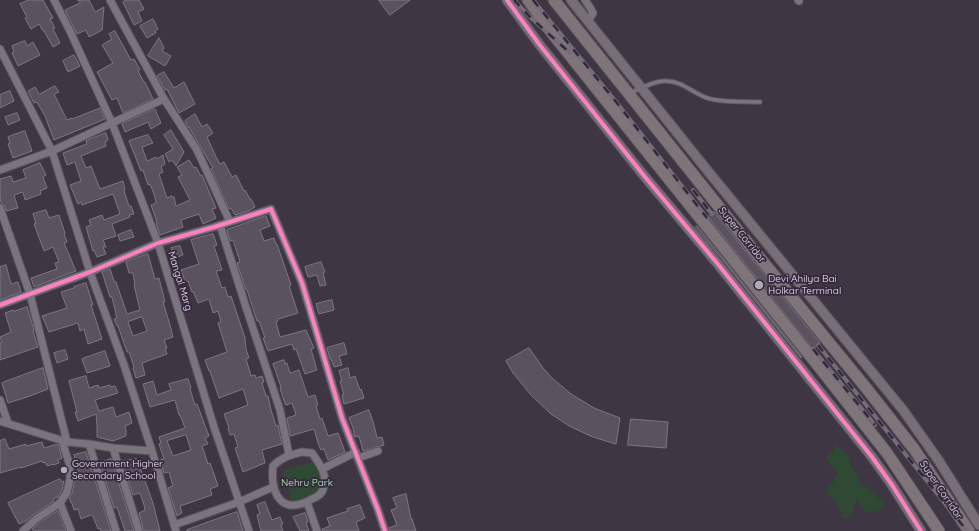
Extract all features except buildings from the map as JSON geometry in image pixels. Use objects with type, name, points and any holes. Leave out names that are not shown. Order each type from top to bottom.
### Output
[{"type":"main road","points":[[528,0],[552,33],[882,447],[939,531]]},
{"type":"main road","name":"Super Corridor","points":[[554,0],[914,449],[969,531]]},
{"type":"street","name":"Mangal Marg","points":[[54,0],[70,31],[112,123],[158,243],[214,427],[249,531]]},
{"type":"street","points":[[110,0],[164,99],[197,150],[230,222]]},
{"type":"street","points":[[507,0],[619,144],[709,253],[872,457],[892,485],[921,531]]},
{"type":"street","points":[[571,0],[903,410],[939,461],[979,525]]},
{"type":"street","points":[[585,0],[593,13],[588,21]]},
{"type":"street","points":[[0,49],[52,151],[90,272],[124,365],[175,528],[273,487]]},
{"type":"street","points":[[0,170],[52,151],[164,99]]},
{"type":"street","points":[[0,208],[30,294],[70,466],[68,492],[60,503],[36,519],[22,531]]},
{"type":"street","points":[[0,305],[90,272],[158,243],[272,209],[302,283],[342,418],[385,531]]},
{"type":"street","points":[[220,225],[280,410],[289,455]]},
{"type":"street","points":[[0,400],[8,423]]},
{"type":"street","points":[[0,421],[65,442],[152,451]]},
{"type":"street","points":[[89,444],[116,531]]},
{"type":"street","points":[[113,448],[139,531]]},
{"type":"street","points":[[322,469],[357,455],[378,451]]},
{"type":"street","points":[[302,452],[312,453],[322,469],[325,482],[323,491],[318,496],[307,502],[293,506],[285,504],[279,499],[273,487],[272,476],[272,466],[289,455],[302,452]]},
{"type":"street","points":[[307,502],[317,531]]},
{"type":"street","points":[[60,503],[72,531]]},
{"type":"lane","points":[[629,94],[658,81],[671,81],[708,98],[718,100],[760,102]]},
{"type":"green space","points":[[836,445],[849,456],[851,467],[860,484],[869,488],[883,502],[884,508],[876,512],[867,512],[861,507],[857,499],[854,504],[853,512],[848,518],[842,518],[840,511],[828,494],[826,485],[833,483],[838,473],[831,466],[826,457],[831,454]]},
{"type":"green space","name":"Nehru Park","points":[[313,462],[321,465],[328,491],[326,494],[298,506],[293,504],[283,473],[286,470]]},
{"type":"railway","points":[[514,0],[530,17],[570,53]]},
{"type":"railway","points":[[533,0],[617,103],[707,218]]},
{"type":"railway","points":[[693,190],[712,214]]},
{"type":"railway","points":[[818,345],[967,531]]},
{"type":"railway","points":[[813,349],[875,425]]},
{"type":"cycle path","points":[[507,0],[539,44],[645,177],[717,263],[872,457],[892,485],[921,531]]},
{"type":"cycle path","points":[[0,305],[90,272],[158,243],[271,209],[302,283],[342,418],[385,531]]},
{"type":"place","name":"Devi Ahilya Bai Holkar Terminal","points":[[759,285]]},
{"type":"place","name":"Government Higher Secondary School","points":[[64,470]]}]
